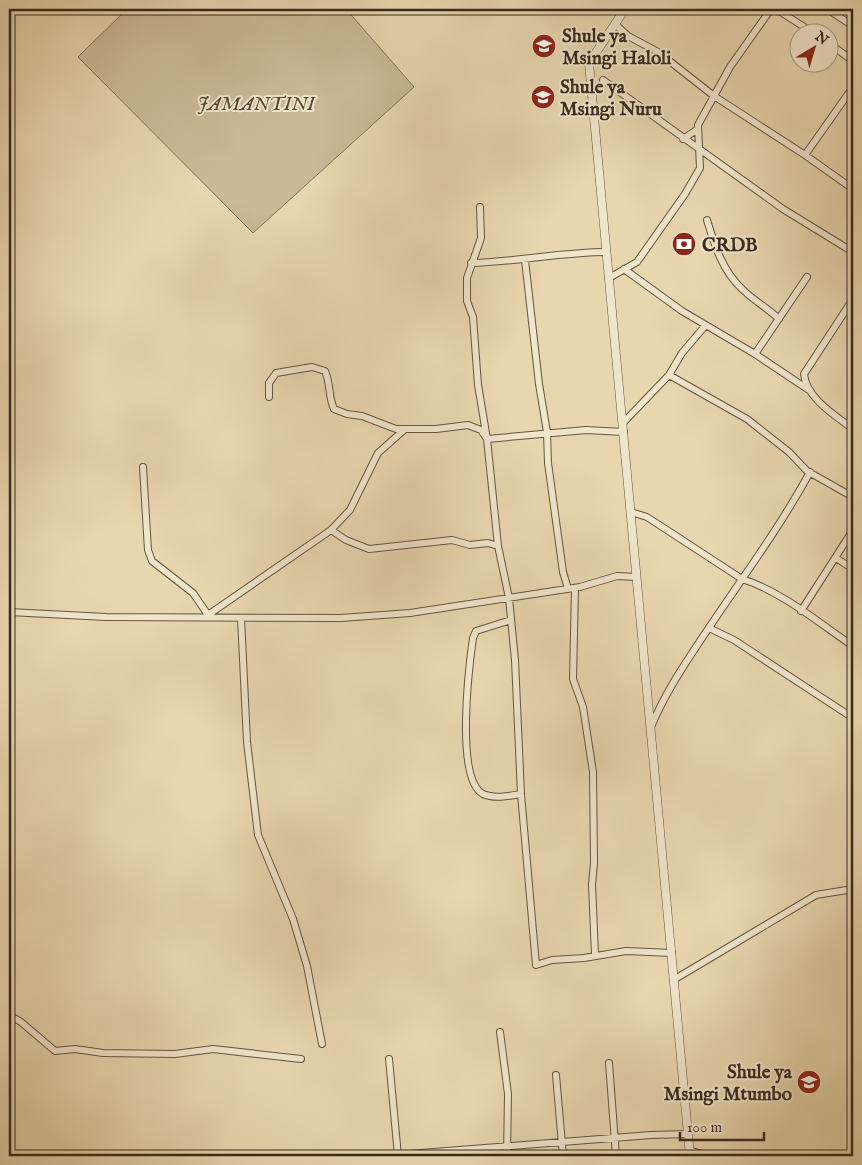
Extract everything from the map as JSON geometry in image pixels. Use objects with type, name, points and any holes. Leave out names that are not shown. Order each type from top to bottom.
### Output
[{"type":"street","points":[[626,9],[589,63],[690,1153],[708,1156]]},
{"type":"street","points":[[609,278],[637,262],[685,194],[700,168],[700,152],[697,138],[704,111],[730,67],[772,9]]},
{"type":"street","points":[[776,9],[796,22]]},
{"type":"street","points":[[827,9],[853,26]]},
{"type":"street","points":[[615,24],[628,36],[658,52],[714,96],[805,155],[853,189]]},
{"type":"street","points":[[840,51],[853,61]]},
{"type":"street","points":[[603,80],[700,152],[783,209],[853,252]]},
{"type":"street","points":[[805,155],[853,87]]},
{"type":"street","points":[[683,139],[698,129]]},
{"type":"street","points":[[480,206],[481,238],[467,278],[467,301],[473,317],[478,385],[487,439],[498,546],[509,598],[521,794],[536,965],[552,960],[626,951],[672,953]]},
{"type":"street","points":[[707,220],[717,252],[728,273],[743,290],[779,319]]},
{"type":"street","points":[[471,263],[525,260],[581,252],[607,252]]},
{"type":"street","points":[[525,260],[539,384],[547,432],[548,463],[563,572],[572,589],[573,679],[583,707],[593,772],[592,892],[596,956]]},
{"type":"street","points":[[624,269],[705,326],[755,354],[809,390],[833,414],[853,429]]},
{"type":"street","points":[[755,354],[807,277]]},
{"type":"street","points":[[809,390],[805,384],[804,374],[853,299]]},
{"type":"street","points":[[487,439],[547,432],[623,428],[669,375],[682,353],[705,326]]},
{"type":"street","points":[[269,397],[269,383],[276,373],[293,368],[312,367],[325,371],[330,384],[329,399],[334,410],[362,416],[396,430],[436,429],[468,425],[481,430],[487,439]]},
{"type":"street","points":[[669,375],[746,419],[771,437],[810,472],[853,497]]},
{"type":"street","points":[[206,616],[331,530],[350,510],[378,453],[404,430]]},
{"type":"street","points":[[143,467],[148,550],[152,562],[193,593],[206,616]]},
{"type":"street","points":[[651,727],[659,707],[680,669],[742,579],[810,472]]},
{"type":"street","points":[[631,512],[647,517],[742,579],[756,584],[824,624],[853,646]]},
{"type":"street","points":[[331,530],[346,540],[369,549],[452,540],[470,546],[488,543],[498,546]]},
{"type":"street","points":[[801,611],[853,530]]},
{"type":"street","points":[[836,558],[853,569]]},
{"type":"street","points":[[9,612],[106,617],[341,618],[410,613],[572,589],[617,576],[637,577]]},
{"type":"street","points":[[242,618],[247,742],[258,835],[293,919],[307,966],[322,1044]]},
{"type":"street","points":[[511,620],[476,631],[473,638],[467,687],[468,763],[472,782],[484,794],[504,797],[521,794]]},
{"type":"street","points":[[709,628],[734,640],[853,718]]},
{"type":"street","points":[[675,979],[816,895],[853,889]]},
{"type":"street","points":[[9,1015],[21,1022],[55,1051],[75,1049],[103,1053],[175,1054],[213,1049],[301,1059]]},
{"type":"street","points":[[500,1032],[508,1094],[507,1156]]},
{"type":"street","points":[[388,1059],[398,1156]]},
{"type":"street","points":[[610,1062],[616,1156]]},
{"type":"street","points":[[556,1075],[563,1156]]},
{"type":"street","points":[[383,1156],[452,1153],[506,1146],[688,1134]]},
{"type":"street","points":[[9,1156],[34,1156]]},
{"type":"green space","name":"JAMANTINI","points":[[127,9],[346,9],[414,87],[253,233],[78,57]]},
{"type":"place","name":"Shule ya Msingi Haloli","points":[[544,46]]},
{"type":"place","name":"Shule ya Msingi Nuru","points":[[543,97]]},
{"type":"place","name":"CRDB","points":[[684,244]]},
{"type":"place","name":"Shule ya Msingi Mtumbo","points":[[809,1082]]}]
